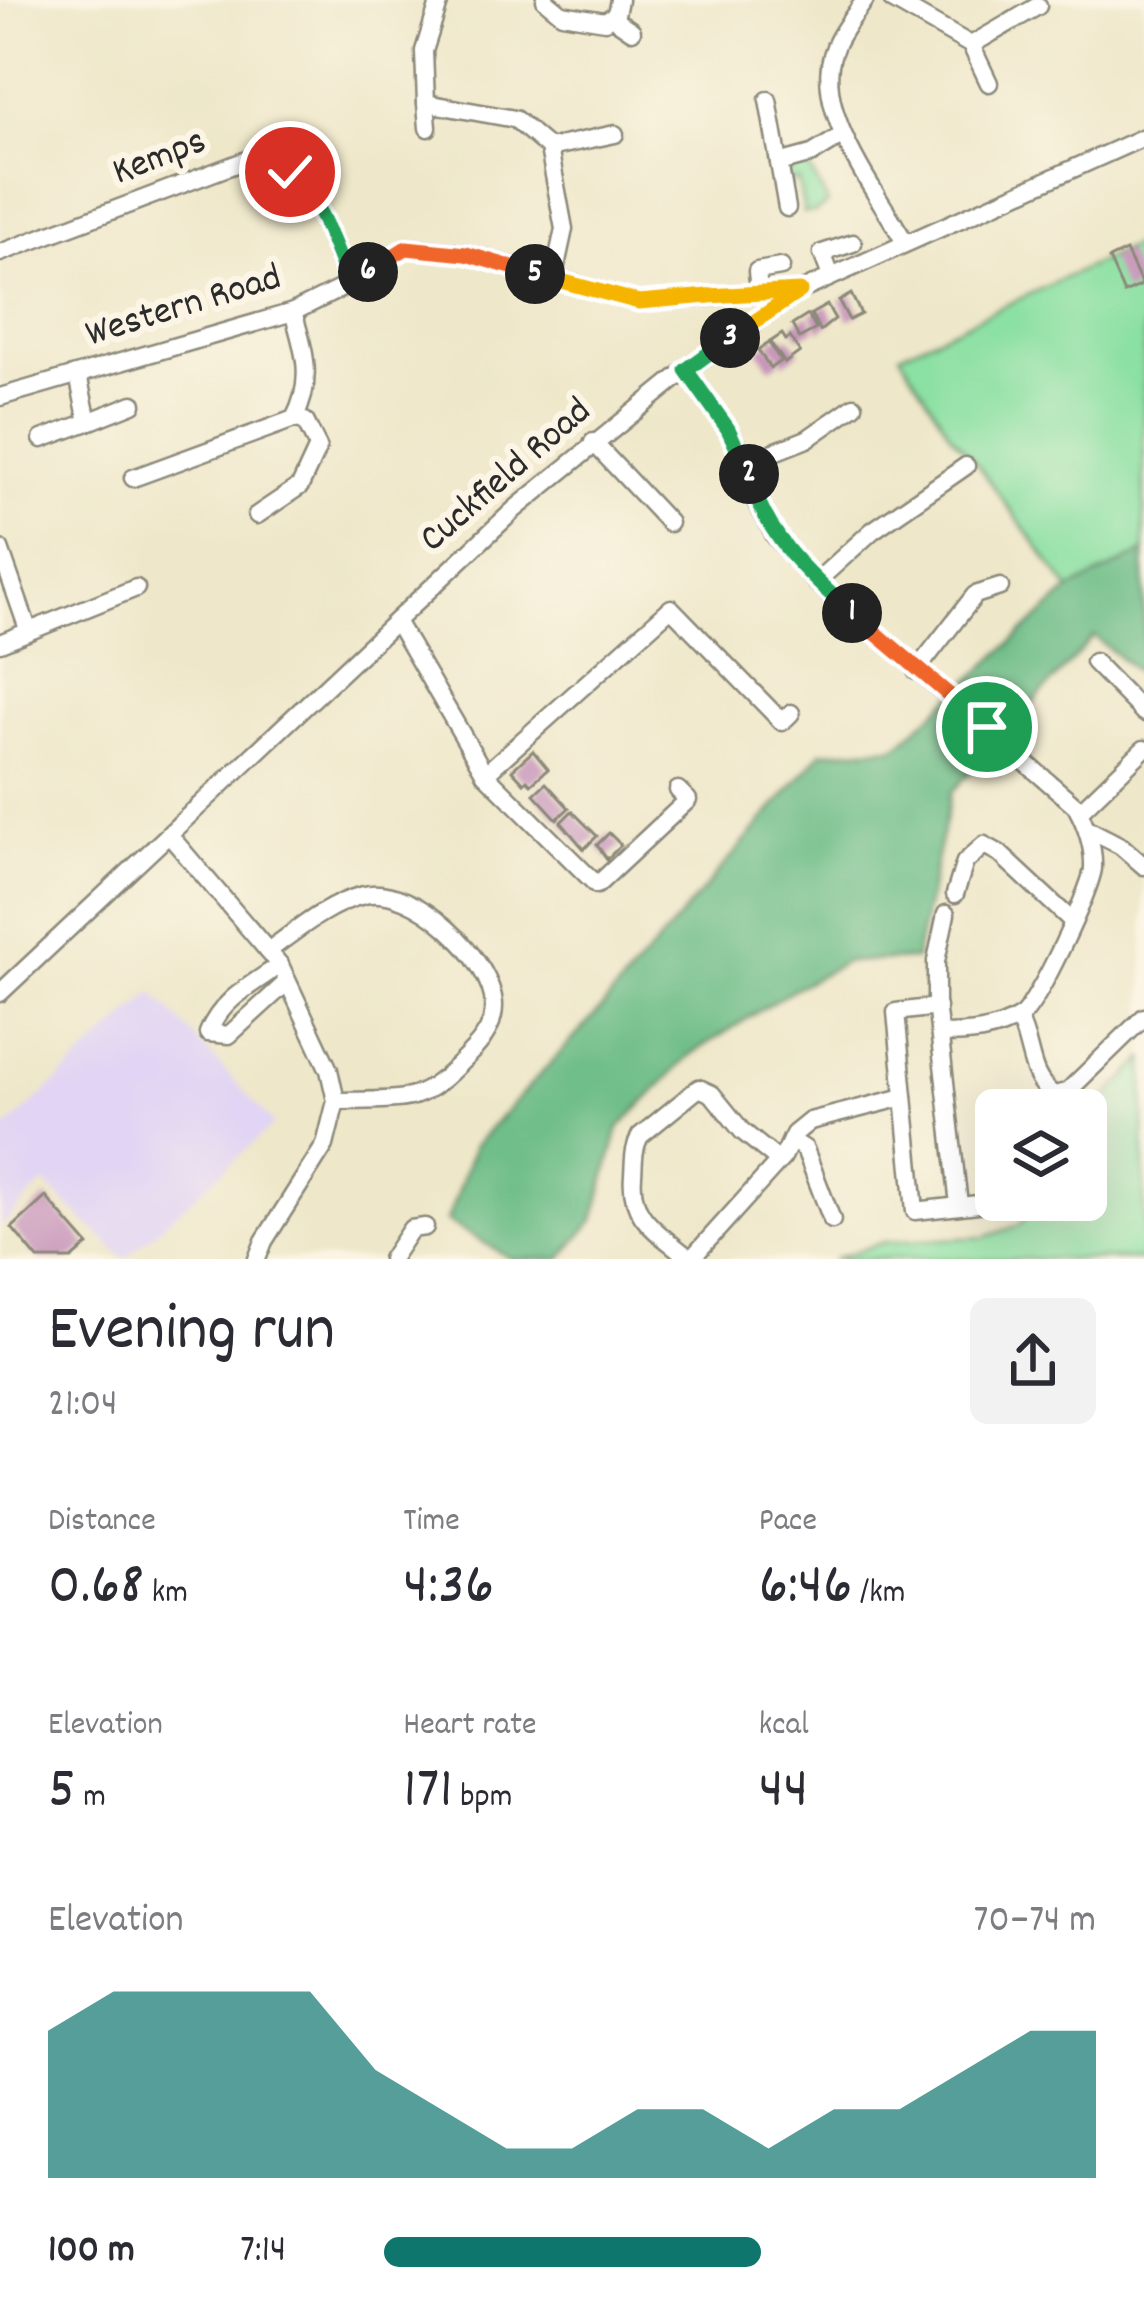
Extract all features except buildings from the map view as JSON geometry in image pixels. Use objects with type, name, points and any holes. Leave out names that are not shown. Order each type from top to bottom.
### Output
[{"type":"street","points":[[428,128],[424,51],[440,0]]},
{"type":"street","points":[[545,0],[562,14],[605,21],[616,9],[632,31]]},
{"type":"street","points":[[865,0],[834,48],[826,89],[842,135],[905,242]]},
{"type":"street","points":[[892,0],[970,45],[988,83]]},
{"type":"street","points":[[970,45],[1040,8]]},
{"type":"street","points":[[768,100],[787,208]]},
{"type":"street","points":[[426,103],[515,119],[549,148],[564,229],[553,280]]},
{"type":"street","points":[[549,148],[615,134]]},
{"type":"street","points":[[779,163],[812,154],[842,135]]},
{"type":"street","name":"Cuckfield Road","points":[[0,993],[593,442],[686,370],[800,291],[1144,137]]},
{"type":"street","name":"Kemps","points":[[0,253],[248,159],[280,164],[303,186],[350,284]]},
{"type":"street","points":[[831,276],[822,253],[853,243]]},
{"type":"street","name":"Western Road","points":[[0,397],[293,312],[350,284],[406,248],[466,254],[639,302],[800,291]]},
{"type":"street","points":[[759,292],[757,272],[781,267]]},
{"type":"street","points":[[293,312],[308,362],[305,398],[293,419]]},
{"type":"street","points":[[686,370],[728,429],[775,536],[816,582],[987,727],[1084,820],[1144,866]]},
{"type":"street","points":[[78,375],[88,422]]},
{"type":"street","points":[[42,439],[133,404]]},
{"type":"street","points":[[746,463],[807,439],[854,406]]},
{"type":"street","points":[[133,478],[293,419],[304,421],[318,447],[300,486],[257,515]]},
{"type":"street","points":[[593,442],[669,523]]},
{"type":"street","points":[[816,582],[872,530],[966,466]]},
{"type":"street","points":[[0,549],[28,629]]},
{"type":"street","points":[[0,643],[136,587]]},
{"type":"street","points":[[916,670],[975,595],[1000,587]]},
{"type":"street","points":[[485,774],[671,608],[782,722],[791,713]]},
{"type":"street","points":[[397,621],[485,774],[598,886],[688,800],[677,790]]},
{"type":"street","points":[[1094,662],[1144,713]]},
{"type":"street","points":[[1084,820],[1144,749]]},
{"type":"street","points":[[940,1034],[978,1034],[1025,1015],[1047,983],[1093,871],[1084,820]]},
{"type":"street","points":[[170,836],[278,966],[322,1053],[336,1101],[325,1145],[257,1259]]},
{"type":"street","points":[[955,894],[965,862],[984,845],[999,853],[1072,922]]},
{"type":"street","points":[[278,966],[341,903],[367,893],[387,893],[416,903],[438,918],[481,973],[494,1000],[492,1021],[480,1043],[443,1080],[413,1097],[336,1101]]},
{"type":"street","points":[[946,914],[936,961],[937,1007],[959,1205]]},
{"type":"street","points":[[937,1007],[896,1012],[915,1211],[975,1204]]},
{"type":"street","points":[[1070,1089],[1144,1017]]},
{"type":"street","points":[[1018,1018],[1028,1036],[1031,1063],[1046,1089]]},
{"type":"street","points":[[779,1161],[742,1131],[712,1094],[700,1088],[640,1136],[635,1145],[631,1197],[636,1210],[691,1259],[779,1161],[810,1121],[904,1097]]},
{"type":"street","points":[[791,1140],[805,1149],[832,1220]]},
{"type":"street","points":[[391,1259],[411,1229],[425,1227]]},
{"type":"shaded area","points":[[153,992],[274,1124],[125,1259],[44,1183],[0,1227],[0,1121],[7,1128]]},
{"type":"green space","points":[[807,164],[828,203],[804,213],[798,180],[789,182],[787,175],[793,167]]},
{"type":"green space","points":[[1144,241],[1144,552],[1070,590],[951,435],[900,354]]},
{"type":"green space","points":[[1144,552],[1144,678],[1094,636],[951,793],[915,959],[845,962],[690,1055],[619,1128],[594,1220],[561,1259],[512,1259],[447,1221],[474,1146],[600,1010],[822,752],[896,747],[1070,590]]},
{"type":"green space","points":[[1144,1059],[1144,1259],[833,1259],[884,1242],[985,1237],[1023,1221],[1107,1221],[1107,1097]]},
{"type":"route","points":[[290,172],[320,214],[350,284],[406,248],[466,254],[639,302],[800,291],[686,370],[728,429],[775,536],[816,582],[987,727]]}]
